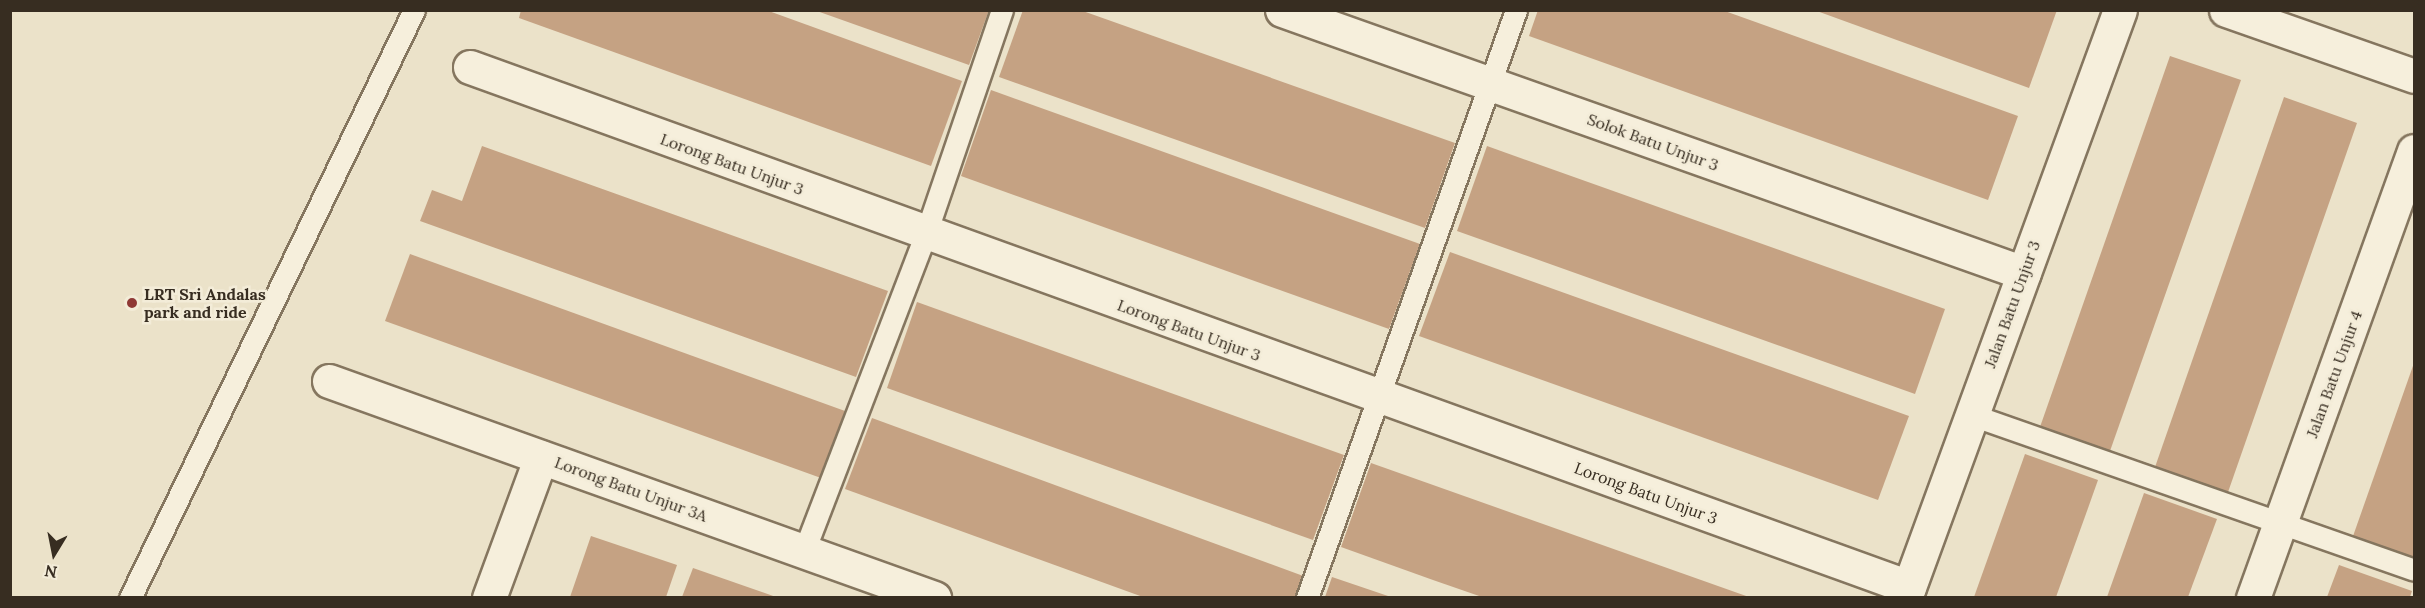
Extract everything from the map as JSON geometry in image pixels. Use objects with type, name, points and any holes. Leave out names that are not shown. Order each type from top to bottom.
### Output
[{"type":"street","name":"Solok Batu Unjur 3","points":[[1282,10],[2024,273]]},
{"type":"street","name":"Jalan Batu Unjur 3","points":[[1907,592],[2120,10]]},
{"type":"street","points":[[2226,10],[2415,76]]},
{"type":"street","name":"Lorong Batu Unjur 3","points":[[470,67],[925,236],[1378,398],[1907,592]]},
{"type":"street","name":"Jalan Batu Unjur 4","points":[[2253,597],[2415,151]]},
{"type":"street","name":"Lorong Batu Unjur 3A","points":[[329,381],[804,551],[856,584],[934,597]]},
{"type":"street","points":[[489,597],[541,457]]},
{"type":"lane","points":[[130,597],[414,10]]},
{"type":"lane","points":[[804,551],[925,236],[1002,10]]},
{"type":"lane","points":[[1306,597],[1516,10]]},
{"type":"lane","points":[[1972,415],[2415,570]]},
{"type":"building","points":[[521,10],[766,10],[962,81],[931,166],[519,18]]},
{"type":"building","points":[[814,10],[989,10],[969,65]]},
{"type":"building","points":[[1023,10],[1080,10],[1455,143],[1425,228],[999,77]]},
{"type":"building","points":[[1538,10],[1722,10],[2018,116],[1988,200],[1529,36]]},
{"type":"building","points":[[1814,10],[2057,10],[2029,88]]},
{"type":"building","points":[[2170,56],[2241,80],[2110,451],[2040,427]]},
{"type":"building","points":[[991,90],[1420,244],[1389,329],[961,176]]},
{"type":"building","points":[[2284,97],[2357,123],[2227,495],[2154,470]]},
{"type":"building","points":[[482,146],[888,291],[856,377],[420,221],[432,190],[462,201]]},
{"type":"building","points":[[1487,146],[1945,309],[1915,394],[1457,231]]},
{"type":"building","points":[[1450,252],[1909,416],[1878,500],[1419,336]]},
{"type":"building","points":[[410,254],[845,411],[821,478],[385,321]]},
{"type":"building","points":[[917,302],[1344,455],[1313,540],[887,388]]},
{"type":"building","points":[[2414,363],[2414,561],[2352,539]]},
{"type":"building","points":[[872,418],[1306,577],[1298,597],[1143,597],[845,489]]},
{"type":"building","points":[[2025,454],[2098,480],[2087,511],[2056,597],[1974,597]]},
{"type":"building","points":[[1371,463],[1749,597],[1482,597],[1433,580],[1341,547]]},
{"type":"building","points":[[2144,493],[2217,519],[2188,597],[2107,597]]},
{"type":"building","points":[[591,536],[677,565],[666,597],[570,597]]},
{"type":"building","points":[[2339,565],[2412,591],[2410,597],[2327,597]]},
{"type":"building","points":[[693,568],[776,597],[682,597]]},
{"type":"building","points":[[1332,577],[1391,597],[1325,597]]},
{"type":"place","name":"LRT Sri Andalas park and ride","points":[[132,303]]}]
